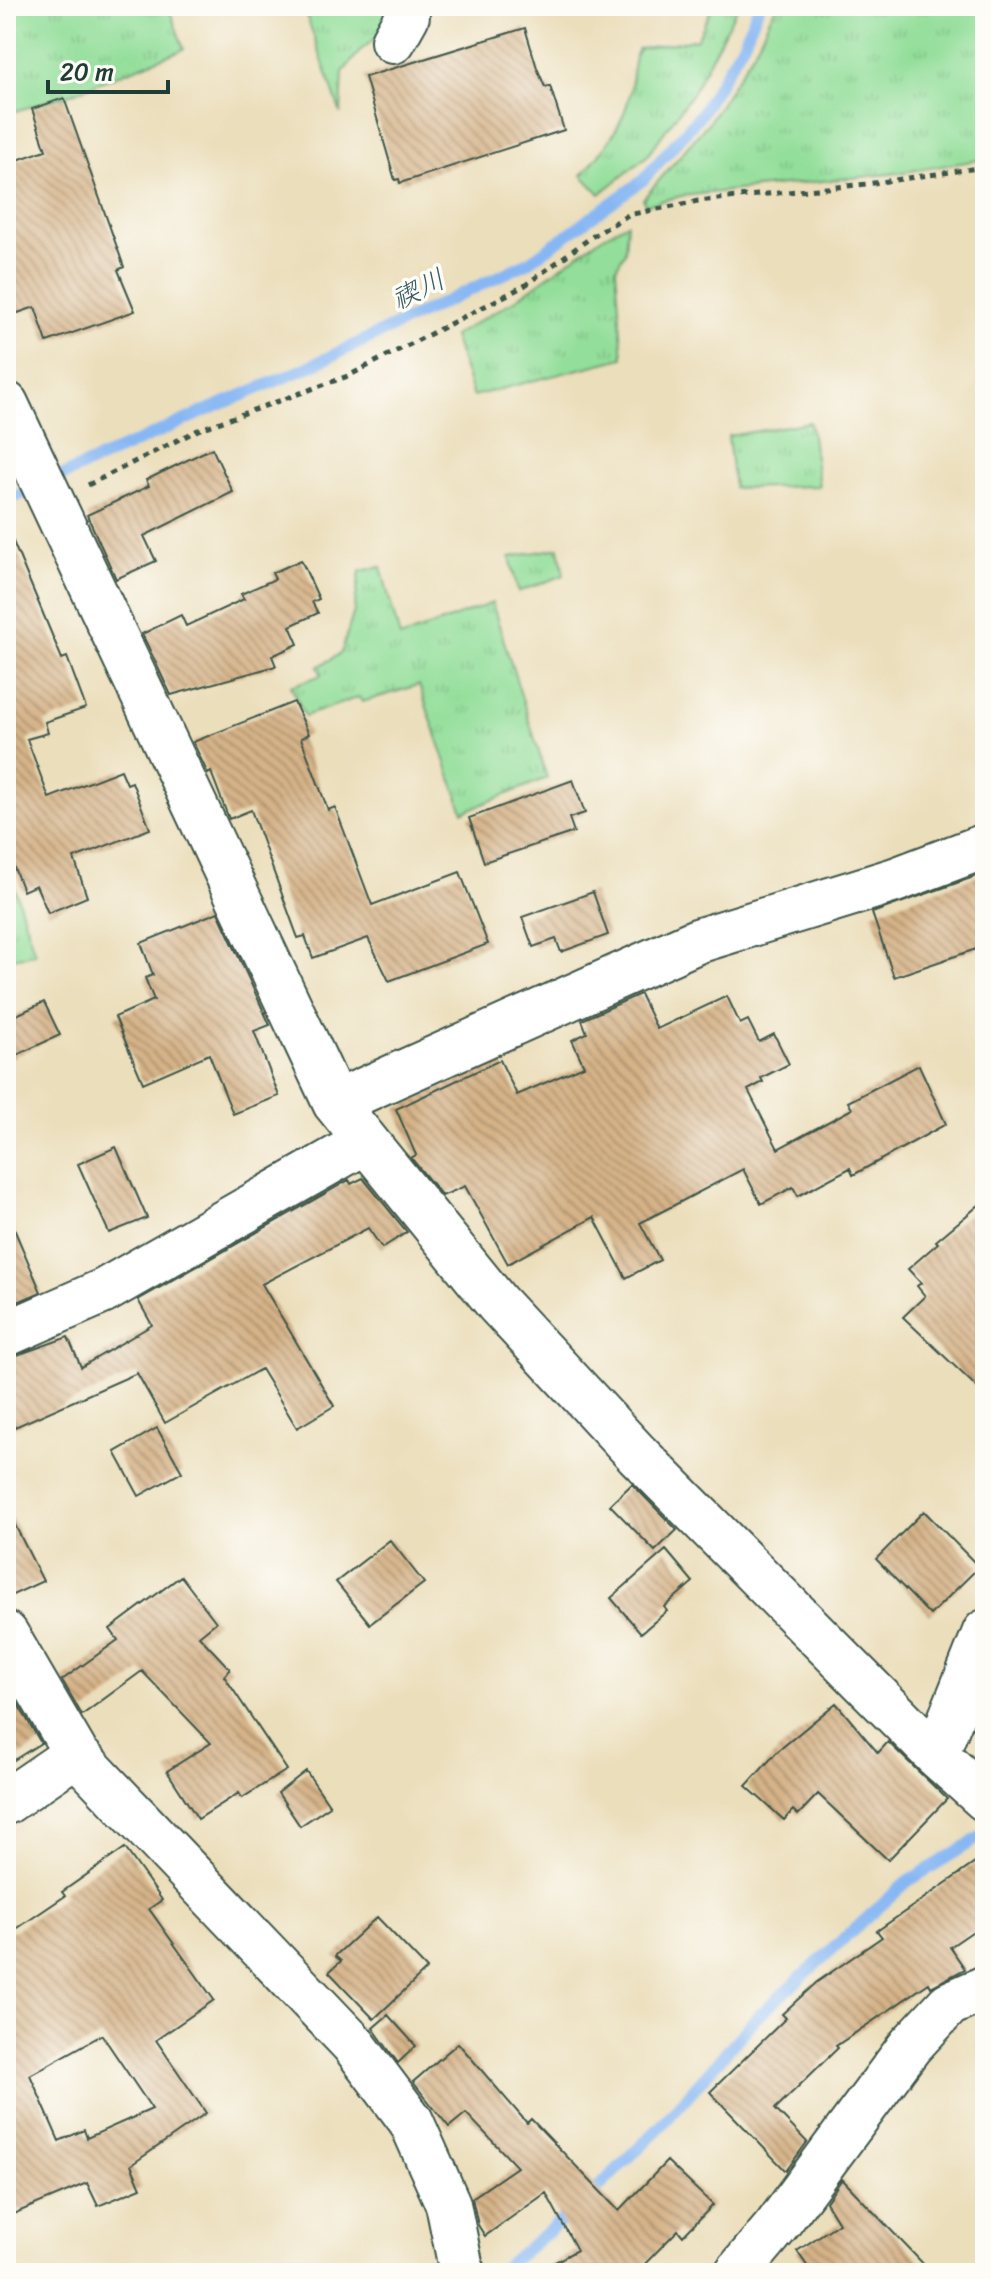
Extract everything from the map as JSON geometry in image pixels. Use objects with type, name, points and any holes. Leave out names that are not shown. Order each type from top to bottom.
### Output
[{"type":"street","points":[[6,404],[335,1103],[497,1303],[637,1454],[936,1755],[985,1799]]},
{"type":"street","points":[[335,1103],[697,941],[895,880],[985,846]]},
{"type":"street","points":[[6,1334],[104,1291],[365,1142]]},
{"type":"street","points":[[936,1755],[985,1632]]},
{"type":"street","points":[[6,1634],[76,1754],[353,2044],[411,2121],[448,2204],[462,2273]]},
{"type":"street","points":[[6,1802],[76,1754]]},
{"type":"street","points":[[737,2273],[775,2228],[910,2046],[949,2004],[985,1988]]},
{"type":"path","points":[[44,487],[348,376],[524,286],[628,215],[698,201],[867,184],[985,167]]},
{"type":"green space","points":[[6,6],[168,6],[184,49],[65,96],[6,114]]},
{"type":"green space","points":[[303,6],[391,6],[381,34],[361,50],[343,72],[341,114]]},
{"type":"green space","points":[[713,6],[738,6],[693,92],[647,156],[600,194],[582,175],[605,147],[623,116],[638,49],[697,39]]},
{"type":"green space","points":[[776,6],[985,6],[985,159],[898,173],[681,196],[645,205],[643,199],[709,122],[754,51]]},
{"type":"green space","points":[[627,223],[625,252],[616,268],[623,358],[473,396],[453,336],[515,300],[602,237]]},
{"type":"green space","points":[[810,422],[819,486],[734,488],[728,436]]},
{"type":"green space","points":[[559,548],[564,575],[518,592],[510,557]]},
{"type":"green space","points":[[381,567],[400,638],[492,603],[547,778],[463,812],[419,685],[362,702],[359,697],[305,716],[291,686],[322,675],[318,667],[341,653],[354,611],[360,571]]},
{"type":"green space","points":[[6,860],[35,954],[6,959]]},
{"type":"building","points":[[525,28],[537,68],[545,87],[550,86],[564,130],[400,183],[399,179],[395,180],[365,77]]},
{"type":"building","points":[[64,98],[124,267],[118,270],[135,311],[47,342],[35,307],[6,317],[6,164],[46,150],[32,109]]},
{"type":"building","points":[[212,448],[233,492],[144,536],[156,561],[116,579],[87,515],[149,486],[146,480]]},
{"type":"building","points":[[6,525],[62,659],[67,657],[86,708],[45,722],[48,733],[27,739],[49,798],[121,770],[127,784],[132,782],[150,829],[74,858],[87,897],[48,913],[36,885],[23,891],[6,847]]},
{"type":"building","points":[[301,560],[319,599],[312,602],[318,613],[290,626],[298,644],[272,656],[276,666],[171,695],[142,634],[181,615],[186,626],[244,599],[241,594],[275,579],[272,573]]},
{"type":"building","points":[[294,702],[309,734],[301,738],[328,810],[335,807],[372,905],[460,872],[488,944],[389,981],[368,938],[313,958],[305,936],[298,938],[251,810],[229,819],[211,772],[208,774],[193,742]]},
{"type":"building","points":[[573,780],[585,813],[569,818],[574,832],[484,862],[469,818]]},
{"type":"building","points":[[985,873],[985,946],[894,977],[872,913]]},
{"type":"building","points":[[593,892],[608,935],[561,952],[556,939],[533,947],[522,917]]},
{"type":"building","points":[[218,912],[270,1025],[254,1031],[279,1096],[233,1114],[209,1054],[143,1083],[115,1017],[154,1000],[145,978],[153,975],[141,943]]},
{"type":"building","points":[[640,994],[657,1029],[727,996],[740,1024],[748,1020],[759,1042],[774,1034],[789,1064],[761,1078],[763,1082],[748,1090],[778,1149],[852,1109],[848,1102],[919,1065],[946,1124],[853,1175],[850,1168],[798,1196],[793,1187],[761,1204],[743,1169],[640,1223],[660,1260],[626,1278],[594,1217],[508,1264],[465,1186],[442,1196],[411,1158],[416,1155],[396,1109],[500,1060],[517,1095],[584,1066],[572,1040],[587,1033],[582,1020]]},
{"type":"building","points":[[44,1002],[60,1035],[6,1060],[6,1020]]},
{"type":"building","points":[[116,1147],[147,1218],[109,1233],[78,1164]]},
{"type":"building","points":[[363,1178],[407,1232],[382,1248],[368,1228],[262,1284],[334,1406],[297,1428],[261,1369],[165,1423],[137,1373],[6,1431],[6,1359],[68,1337],[81,1367],[152,1325],[138,1300],[349,1180],[351,1184]]},
{"type":"building","points":[[985,1200],[985,1395],[903,1317],[925,1296],[917,1286],[921,1283],[908,1269]]},
{"type":"building","points":[[6,1210],[41,1292],[6,1307]]},
{"type":"building","points":[[157,1428],[182,1472],[139,1496],[115,1452]]},
{"type":"building","points":[[632,1484],[677,1530],[655,1551],[610,1505]]},
{"type":"building","points":[[6,1507],[43,1581],[6,1598]]},
{"type":"building","points":[[924,1511],[979,1567],[930,1615],[876,1559]]},
{"type":"building","points":[[390,1540],[424,1583],[370,1624],[336,1582]]},
{"type":"building","points":[[666,1550],[693,1582],[664,1607],[667,1611],[641,1633],[611,1598]]},
{"type":"building","points":[[181,1576],[216,1622],[199,1636],[230,1669],[224,1676],[287,1770],[242,1798],[239,1793],[198,1819],[167,1771],[211,1743],[142,1671],[82,1715],[62,1680],[118,1640],[110,1629]]},
{"type":"building","points":[[6,1684],[41,1743],[6,1765]]},
{"type":"building","points":[[836,1703],[878,1753],[888,1742],[947,1799],[888,1860],[818,1794],[798,1815],[793,1810],[784,1820],[746,1786],[778,1751]]},
{"type":"building","points":[[306,1771],[330,1806],[300,1826],[278,1793]]},
{"type":"building","points":[[125,1848],[162,1900],[149,1909],[214,2000],[156,2040],[206,2113],[131,2165],[141,2188],[98,2206],[87,2183],[6,2217],[6,1936],[65,1896],[62,1892]],"holes":[[[102,2035],[152,2109],[87,2138],[84,2130],[59,2141],[30,2075]]]},
{"type":"building","points":[[985,1856],[985,1923],[950,1947],[965,1969],[931,1987],[929,1983],[836,2046],[838,2048],[775,2109],[807,2142],[786,2171],[710,2092],[786,2018],[782,2014],[817,1982],[882,1937],[877,1931]]},
{"type":"building","points":[[377,1917],[427,1969],[374,2019],[329,1972],[341,1961],[335,1956]]},
{"type":"building","points":[[388,2015],[416,2046],[398,2063],[373,2028]]},
{"type":"building","points":[[458,2043],[527,2123],[531,2119],[619,2211],[667,2161],[713,2205],[683,2236],[678,2230],[636,2273],[535,2273],[577,2250],[546,2193],[485,2236],[478,2225],[472,2198],[517,2167],[466,2113],[449,2127],[413,2082]]},
{"type":"building","points":[[842,2179],[932,2273],[812,2273],[797,2251],[839,2223],[826,2202]]},
{"type":"waterway","name":"禊川","points":[[6,501],[302,370],[529,262],[643,180],[701,114],[744,42],[759,6]]},
{"type":"waterway","points":[[586,2200],[662,2125],[755,2019],[907,1882],[985,1834]]},
{"type":"waterway","points":[[497,2273],[572,2212]]}]
